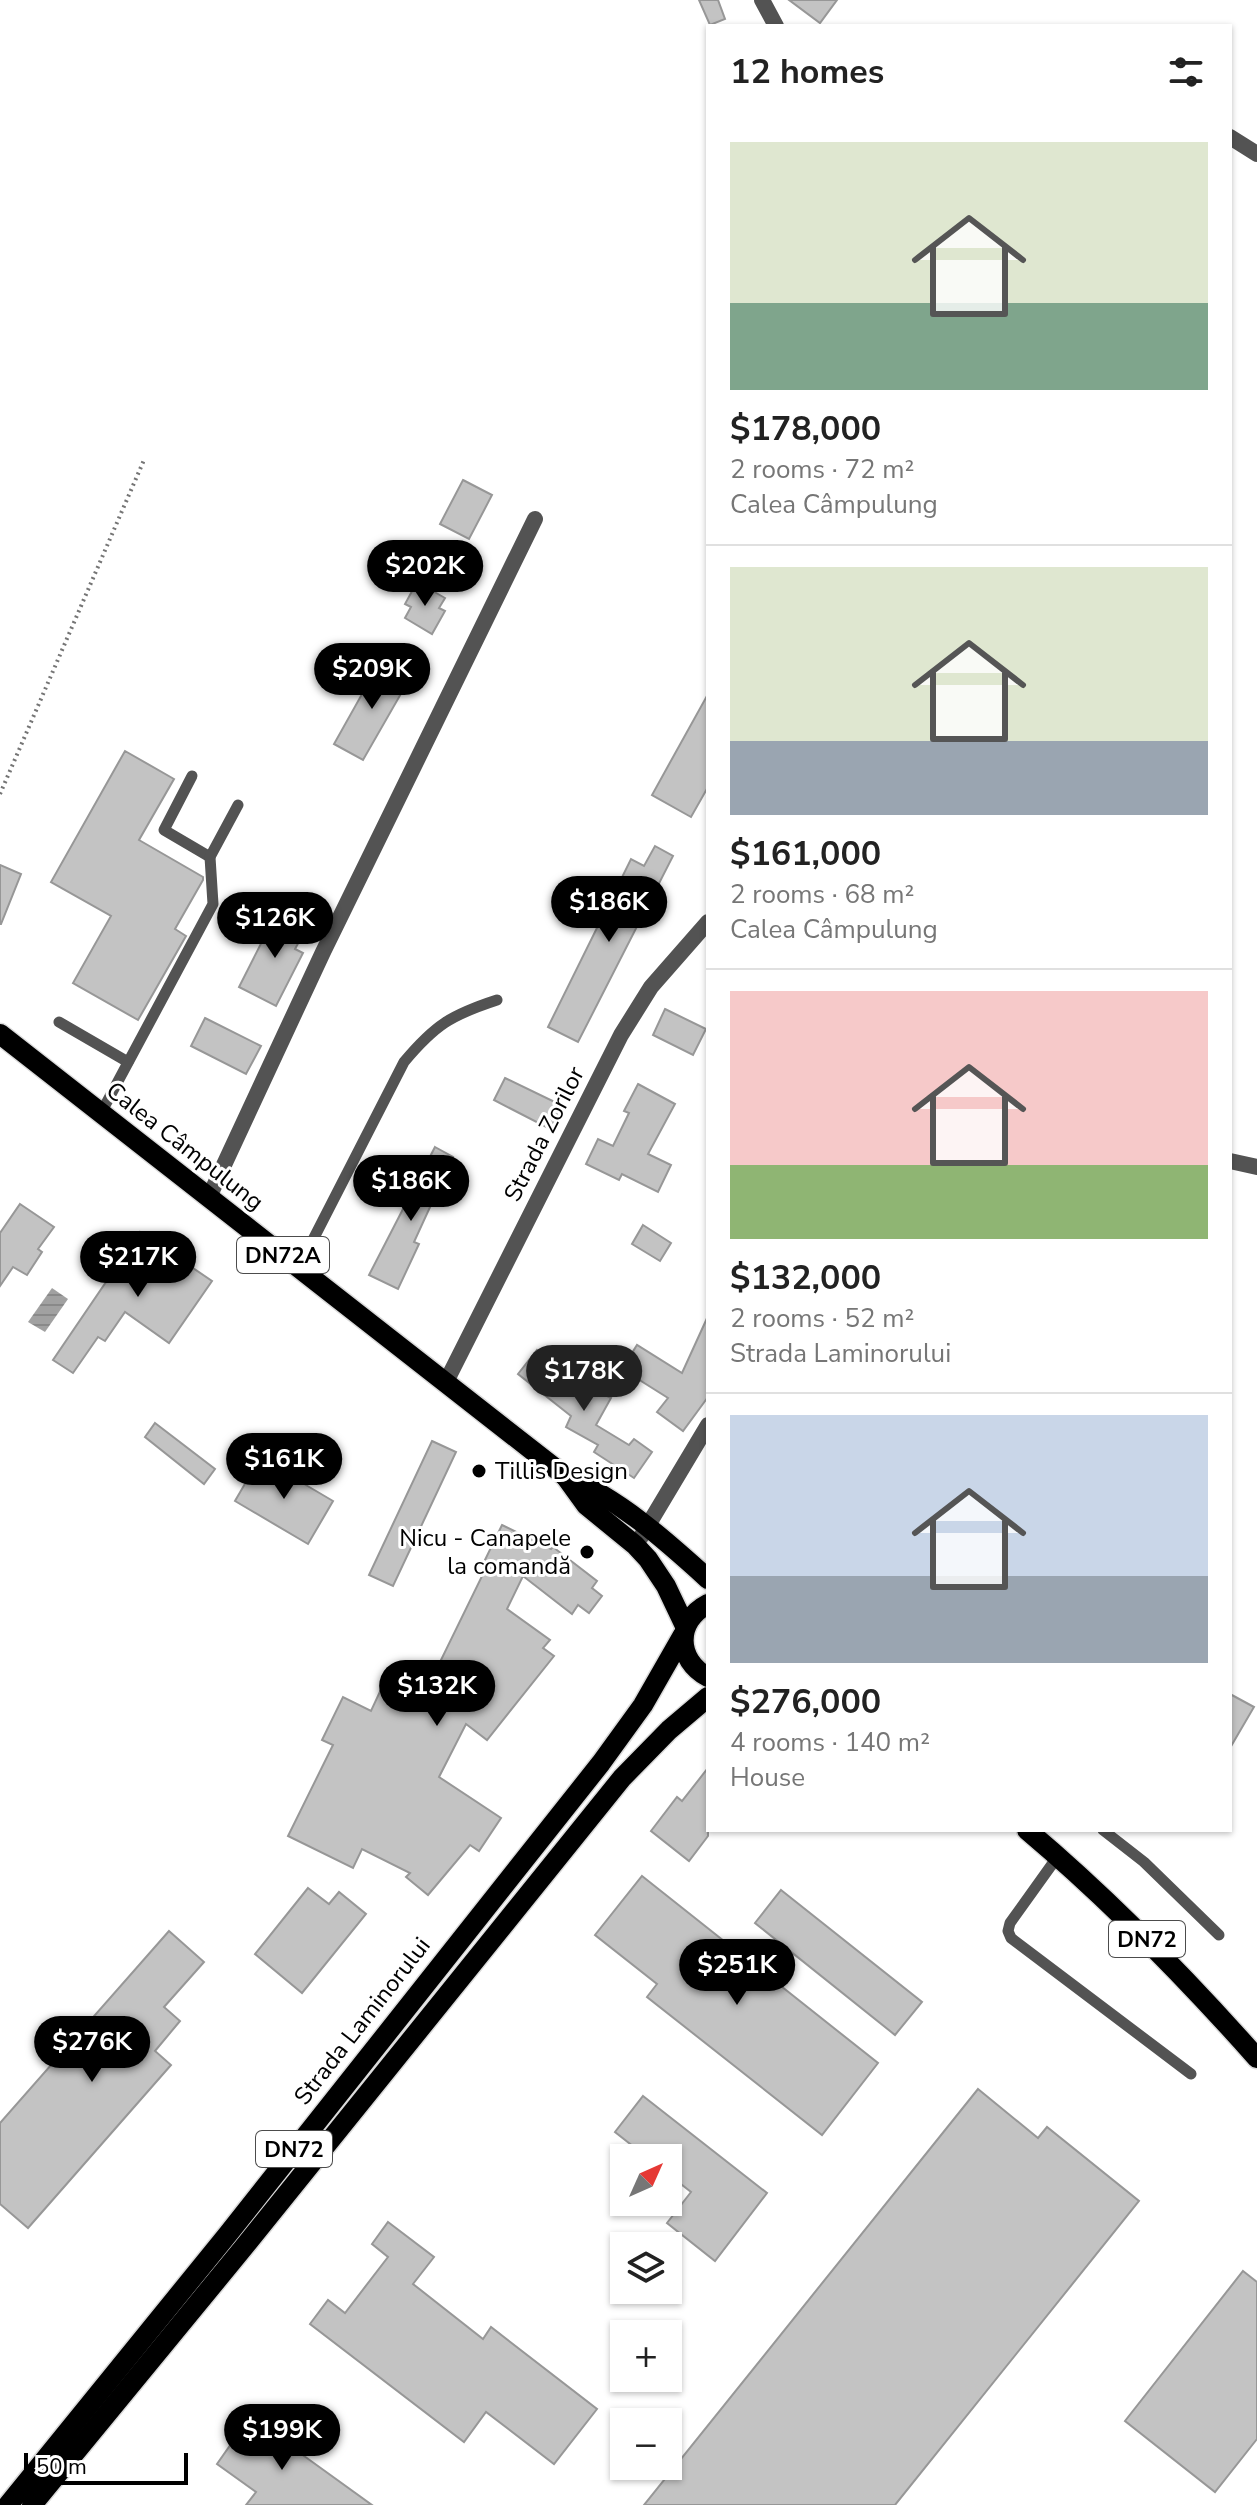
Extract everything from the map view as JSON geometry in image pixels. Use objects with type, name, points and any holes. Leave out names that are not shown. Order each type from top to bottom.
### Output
[{"type":"main road","name":"Calea Câmpulung","points":[[0,1034],[565,1476],[597,1490],[648,1527],[706,1577]]},
{"type":"main road","name":"Calea Câmpulung","points":[[565,1476],[586,1505],[635,1545],[659,1574],[684,1630],[683,1648],[688,1660],[706,1676]]},
{"type":"main road","name":"DN72","points":[[684,1630],[698,1609],[706,1605]]},
{"type":"main road","name":"Strada Laminorului","points":[[8,2505],[162,2317],[601,1763],[643,1705],[684,1630]]},
{"type":"main road","name":"Strada Laminorului","points":[[32,2505],[244,2247],[606,1796],[639,1760],[706,1699]]},
{"type":"main road","name":"DN72","points":[[1029,1832],[1151,1944],[1257,2058]]},
{"type":"street","points":[[762,0],[775,24]]},
{"type":"street","points":[[1232,138],[1257,154]]},
{"type":"street","points":[[209,1197],[323,952],[535,519]]},
{"type":"street","name":"Strada Zorilor","points":[[446,1382],[621,1035],[651,987],[706,924]]},
{"type":"street","points":[[1232,1161],[1257,1167]]},
{"type":"street","points":[[635,1545],[706,1428]]},
{"type":"lane","points":[[192,776],[164,830],[210,857]]},
{"type":"lane","points":[[101,1113],[213,904],[210,857],[238,805]]},
{"type":"lane","points":[[299,1267],[404,1062],[426,1036],[447,1019],[497,1000]]},
{"type":"lane","points":[[59,1022],[128,1062]]},
{"type":"lane","points":[[1106,1832],[1144,1862],[1219,1935]]},
{"type":"lane","points":[[1058,1856],[1010,1923],[1008,1931],[1011,1938],[1191,2074]]},
{"type":"path","points":[[0,794],[144,460]]},
{"type":"shaded area","points":[[52,1288],[68,1299],[45,1332],[28,1322]]},
{"type":"building","points":[[699,0],[718,0],[725,19],[710,24]]},
{"type":"building","points":[[789,0],[837,0],[820,23]]},
{"type":"building","points":[[463,480],[492,495],[469,539],[440,524]]},
{"type":"building","points":[[417,582],[445,598],[439,608],[445,611],[432,634],[405,618],[411,607],[405,604]]},
{"type":"building","points":[[380,662],[410,678],[363,760],[334,744]]},
{"type":"building","points":[[706,698],[706,791],[691,817],[652,795]]},
{"type":"building","points":[[125,751],[174,779],[139,840],[203,877],[175,929],[186,936],[138,1020],[73,983],[111,916],[51,882]]},
{"type":"building","points":[[655,846],[673,856],[578,1042],[548,1027],[631,859],[644,866]]},
{"type":"building","points":[[0,865],[21,874],[1,924],[0,924]]},
{"type":"building","points":[[277,912],[307,927],[295,949],[303,953],[276,1006],[239,987]]},
{"type":"building","points":[[665,1009],[706,1029],[693,1055],[653,1035]]},
{"type":"building","points":[[205,1018],[261,1046],[246,1074],[191,1046]]},
{"type":"building","points":[[505,1078],[563,1106],[550,1129],[494,1100]]},
{"type":"building","points":[[638,1084],[675,1104],[648,1154],[671,1165],[658,1192],[622,1174],[619,1180],[586,1164],[598,1139],[613,1146],[629,1113],[624,1111]]},
{"type":"building","points":[[435,1147],[453,1157],[414,1242],[419,1244],[398,1289],[369,1275]]},
{"type":"building","points":[[20,1204],[54,1227],[38,1249],[42,1252],[27,1275],[13,1267],[0,1286],[0,1233]]},
{"type":"building","points":[[643,1225],[671,1243],[660,1261],[632,1244]]},
{"type":"building","points":[[140,1232],[212,1281],[169,1343],[125,1312],[105,1341],[98,1337],[73,1373],[53,1360]]},
{"type":"building","points":[[706,1320],[706,1400],[683,1431],[657,1412],[668,1398],[622,1369],[637,1345],[682,1373]]},
{"type":"building","points":[[537,1350],[586,1389],[588,1386],[611,1398],[596,1425],[629,1445],[634,1439],[652,1452],[634,1478],[594,1452],[598,1445],[566,1427],[571,1416],[518,1374]]},
{"type":"building","points":[[155,1423],[215,1469],[204,1484],[145,1437]]},
{"type":"building","points":[[432,1441],[456,1452],[393,1586],[369,1575]]},
{"type":"building","points":[[260,1458],[333,1501],[308,1544],[235,1501]]},
{"type":"building","points":[[502,1525],[551,1549],[553,1547],[597,1581],[592,1588],[602,1596],[589,1613],[578,1605],[572,1614],[523,1576],[507,1609],[550,1640],[543,1648],[554,1656],[487,1740],[466,1724],[439,1777],[501,1818],[479,1851],[470,1845],[428,1895],[406,1877],[410,1873],[362,1849],[353,1868],[288,1836],[333,1745],[322,1740],[343,1697],[371,1711],[383,1685],[420,1703],[486,1568],[482,1566]]},
{"type":"building","points":[[1232,1695],[1254,1707],[1232,1745]]},
{"type":"building","points":[[706,1771],[708,1836],[689,1861],[651,1831],[677,1797],[682,1801]]},
{"type":"building","points":[[642,1876],[878,2063],[822,2135],[647,1997],[657,1984],[595,1935]]},
{"type":"building","points":[[308,1888],[329,1904],[339,1892],[366,1914],[302,1993],[255,1954]]},
{"type":"building","points":[[781,1890],[922,2002],[895,2035],[755,1923]]},
{"type":"building","points":[[169,1931],[204,1962],[164,2007],[180,2021],[155,2051],[171,2065],[28,2228],[0,2204],[0,2123]]},
{"type":"building","points":[[978,2089],[1038,2138],[1047,2127],[1139,2201],[895,2505],[644,2505],[664,2480],[682,2480],[682,2458]]},
{"type":"building","points":[[643,2096],[767,2193],[715,2261],[667,2223],[672,2216],[682,2216],[682,2204],[691,2192],[682,2185],[682,2144],[630,2144],[615,2132]]},
{"type":"building","points":[[388,2222],[434,2257],[413,2284],[483,2339],[491,2327],[597,2409],[554,2464],[486,2412],[464,2442],[310,2324],[328,2300],[345,2313],[388,2257],[372,2244]]},
{"type":"building","points":[[1243,2271],[1257,2282],[1257,2439],[1215,2492],[1125,2421]]},
{"type":"building","points":[[250,2417],[372,2505],[246,2505],[256,2492],[217,2464]]},
{"type":"place","name":"Tillis Design","points":[[479,1471]]},
{"type":"place","name":"Nicu - Canapele la comandă","points":[[587,1552]]}]
